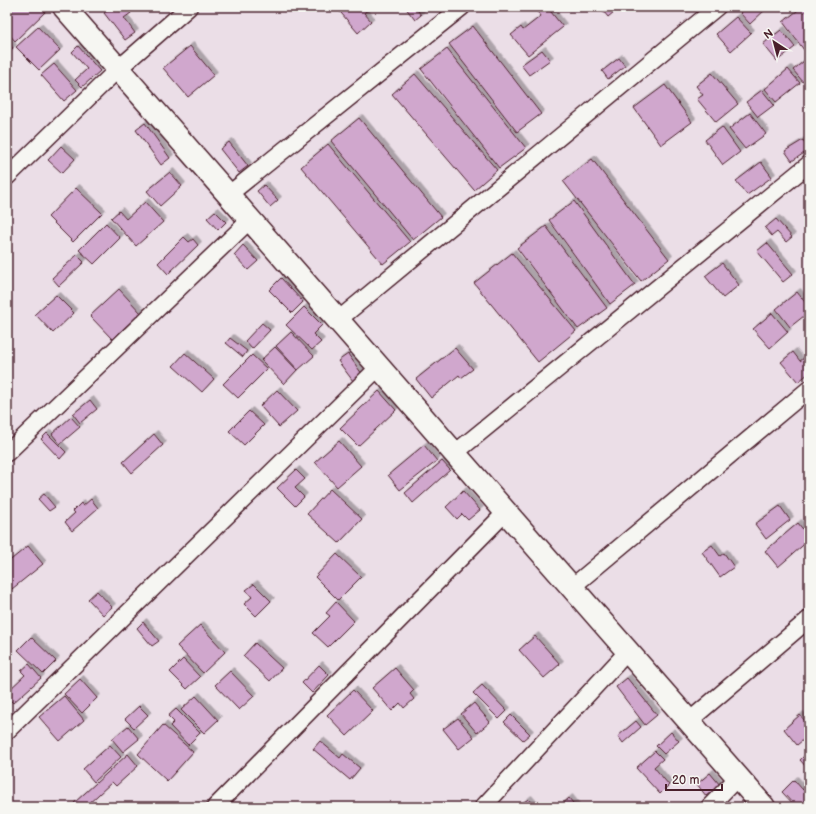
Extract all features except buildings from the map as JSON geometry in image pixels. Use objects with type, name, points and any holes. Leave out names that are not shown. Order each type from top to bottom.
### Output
[{"type":"street","points":[[64,7],[764,807]]},
{"type":"street","points":[[7,177],[118,69],[189,7]]},
{"type":"street","points":[[228,195],[462,7]]},
{"type":"street","points":[[338,320],[718,7]]},
{"type":"street","points":[[455,453],[809,164]]},
{"type":"street","points":[[7,453],[250,220]]},
{"type":"street","points":[[7,731],[379,367]]},
{"type":"street","points":[[572,587],[809,389]]},
{"type":"street","points":[[215,807],[506,512]]},
{"type":"street","points":[[688,721],[809,619]]},
{"type":"street","points":[[483,807],[628,651]]},
{"type":"street","points":[[709,807],[738,777]]}]
